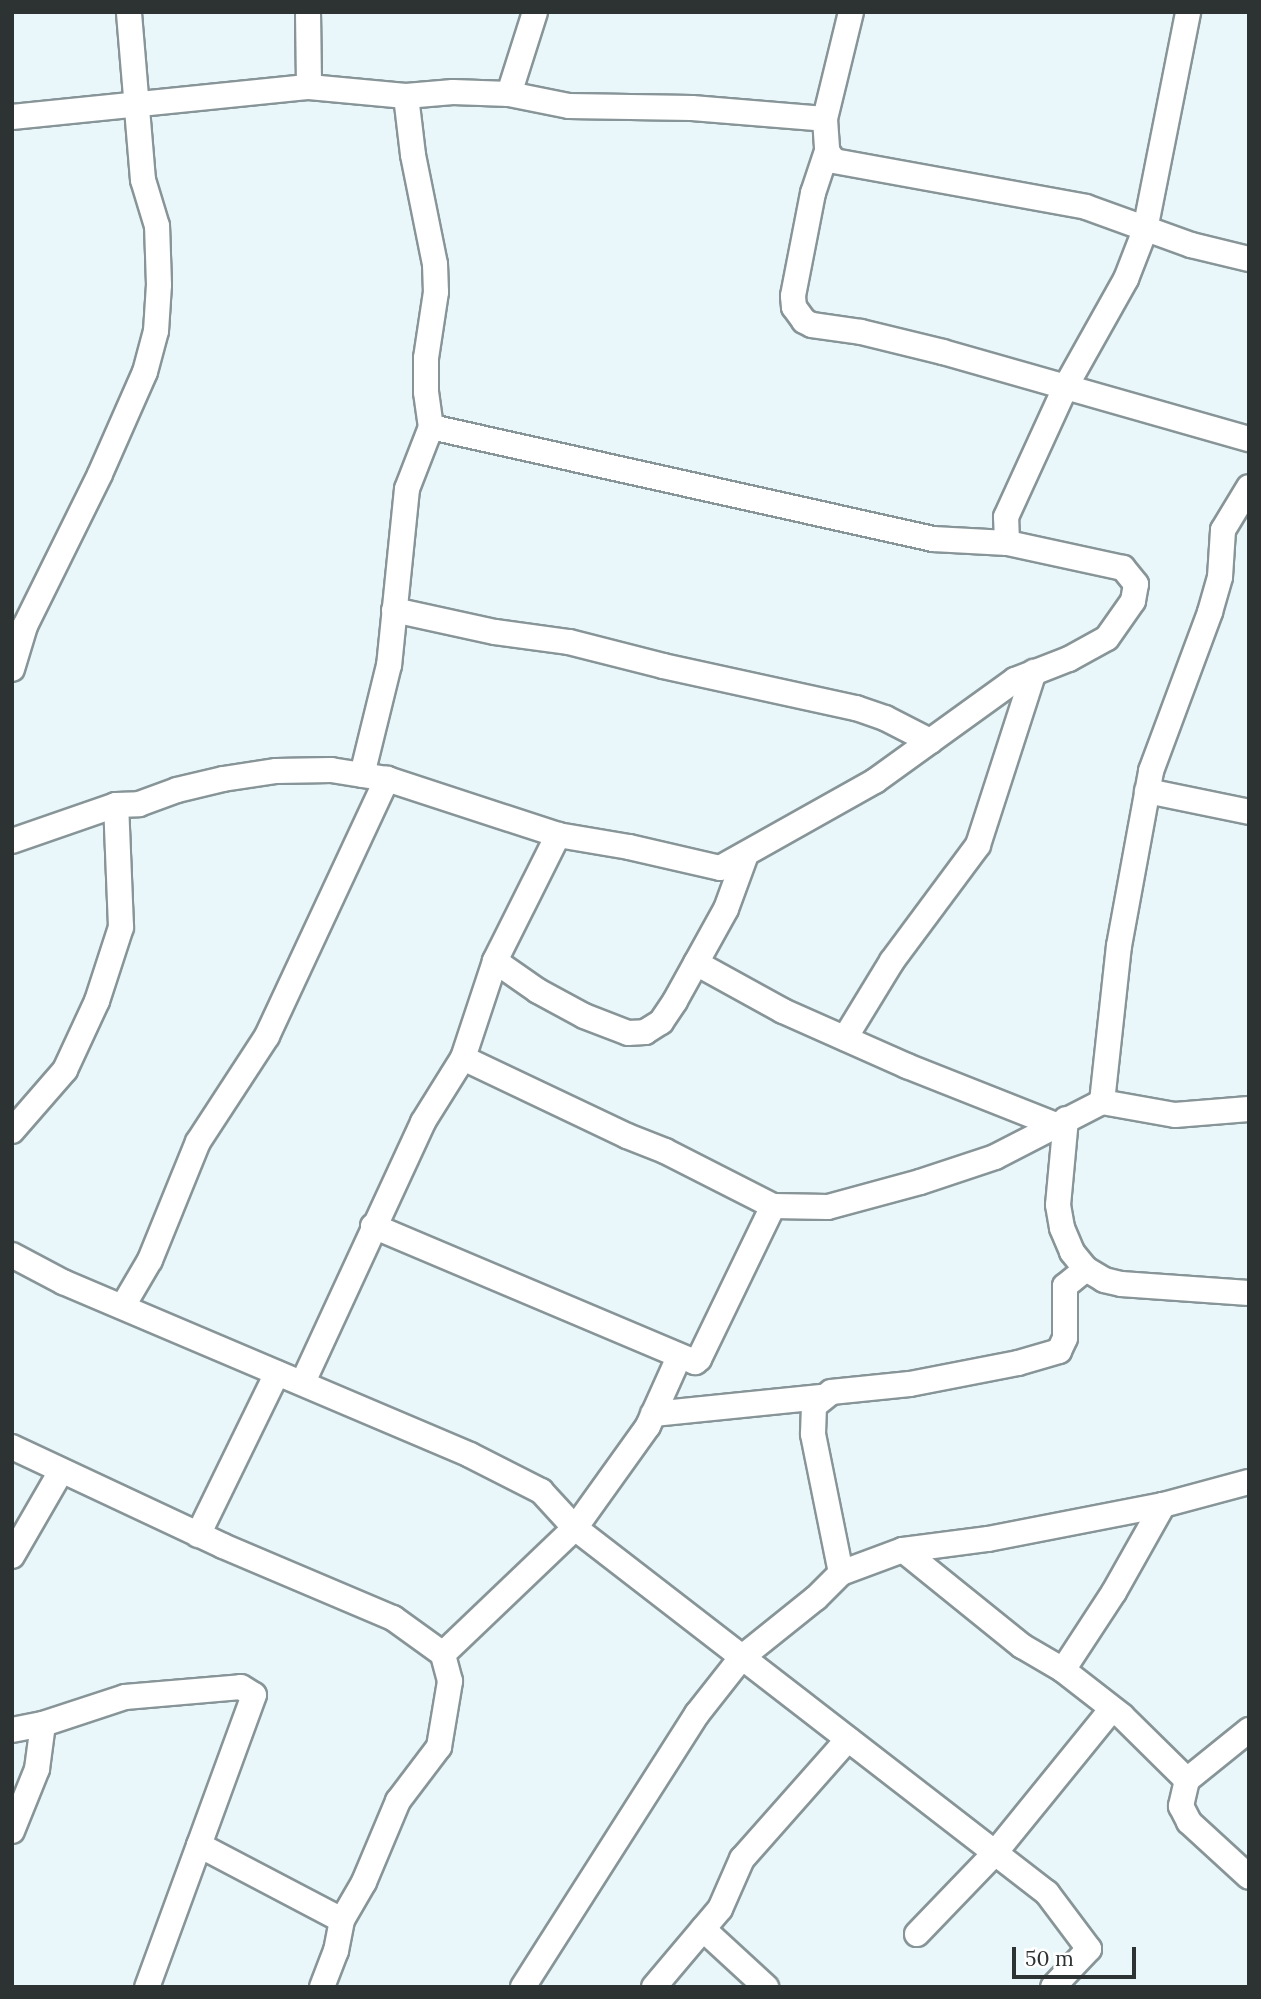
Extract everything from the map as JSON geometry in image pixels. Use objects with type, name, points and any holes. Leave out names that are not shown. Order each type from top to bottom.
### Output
[{"type":"street","points":[[12,669],[25,626],[100,474],[145,372],[156,331],[159,285],[157,226],[143,180],[130,12]]},
{"type":"street","points":[[308,12],[309,87]]},
{"type":"street","points":[[509,94],[535,12]]},
{"type":"street","points":[[851,12],[825,120],[827,151],[813,193],[793,296],[794,307],[804,321],[812,325],[861,332],[943,352],[1249,439]]},
{"type":"street","points":[[1007,543],[1006,517],[1066,386],[1126,279],[1145,230],[1188,12]]},
{"type":"street","points":[[12,117],[139,102],[309,87],[406,96],[453,92],[509,94],[569,106],[692,108],[825,120]]},
{"type":"street","points":[[362,775],[388,665],[407,489],[431,427],[426,392],[426,358],[436,292],[435,264],[413,155],[406,96]]},
{"type":"street","points":[[827,151],[834,161],[842,164],[1086,207],[1145,230],[1249,259]]},
{"type":"street","points":[[12,841],[116,805],[139,804],[177,790],[276,771],[331,770],[387,779],[558,835],[629,847],[712,868],[732,864],[875,781],[994,694],[1107,638],[1133,601],[1136,584],[1122,568],[1007,543],[933,539],[431,427]]},
{"type":"street","points":[[1102,1102],[1119,946],[1151,771],[1210,612],[1220,577],[1223,530],[1249,487]]},
{"type":"street","points":[[394,610],[495,632],[569,642],[663,666],[856,708],[885,718],[930,741]]},
{"type":"street","points":[[845,1038],[892,961],[978,845],[1034,672]]},
{"type":"street","points":[[123,1306],[150,1260],[198,1142],[267,1037],[387,779]]},
{"type":"street","points":[[1147,791],[1249,813]]},
{"type":"street","points":[[12,1131],[65,1070],[105,976],[121,927],[116,805]]},
{"type":"street","points":[[303,1382],[423,1122],[463,1058],[495,961],[558,835]]},
{"type":"street","points":[[495,961],[538,991],[584,1016],[628,1033],[645,1032],[661,1022],[696,963],[726,909],[745,857]]},
{"type":"street","points":[[696,963],[783,1011],[1061,1122]]},
{"type":"street","points":[[463,1058],[665,1151],[773,1206],[828,1207],[995,1157],[1102,1102],[1175,1115],[1249,1109]]},
{"type":"street","points":[[1061,1122],[1058,1205],[1062,1228],[1072,1252],[1086,1269],[1104,1280],[1121,1284],[1249,1293]]},
{"type":"street","points":[[373,1226],[692,1362],[699,1359],[773,1206]]},
{"type":"street","points":[[12,1255],[63,1282],[470,1455],[541,1491],[575,1528],[1047,1893],[1088,1949],[1053,1987]]},
{"type":"street","points":[[653,1414],[821,1397],[831,1392],[910,1384],[1018,1363],[1059,1351],[1065,1338],[1065,1286],[1086,1269]]},
{"type":"street","points":[[443,1654],[575,1528],[653,1414],[679,1357]]},
{"type":"street","points":[[198,1535],[277,1373]]},
{"type":"street","points":[[821,1397],[814,1406],[813,1434],[841,1573]]},
{"type":"street","points":[[12,1447],[198,1535],[393,1618],[443,1654],[450,1681],[439,1747],[398,1801],[364,1882],[342,1920],[336,1951],[322,1987]]},
{"type":"street","points":[[12,1556],[61,1471]]},
{"type":"street","points":[[523,1987],[697,1714],[741,1658],[816,1598],[841,1573],[903,1550],[988,1539],[1163,1505],[1249,1482]]},
{"type":"street","points":[[1063,1670],[1114,1592],[1163,1505]]},
{"type":"street","points":[[903,1550],[1022,1646],[1063,1670],[1187,1780]]},
{"type":"street","points":[[12,1730],[43,1724],[125,1697],[241,1687],[254,1695],[147,1987]]},
{"type":"street","points":[[917,1934],[994,1854],[1111,1710]]},
{"type":"street","points":[[12,1831],[37,1769],[43,1724]]},
{"type":"street","points":[[1249,1730],[1187,1780],[1181,1806],[1189,1822],[1249,1877]]},
{"type":"street","points":[[654,1987],[720,1909],[742,1859],[848,1739]]},
{"type":"street","points":[[199,1845],[342,1920]]},
{"type":"street","points":[[702,1929],[766,1987]]}]
